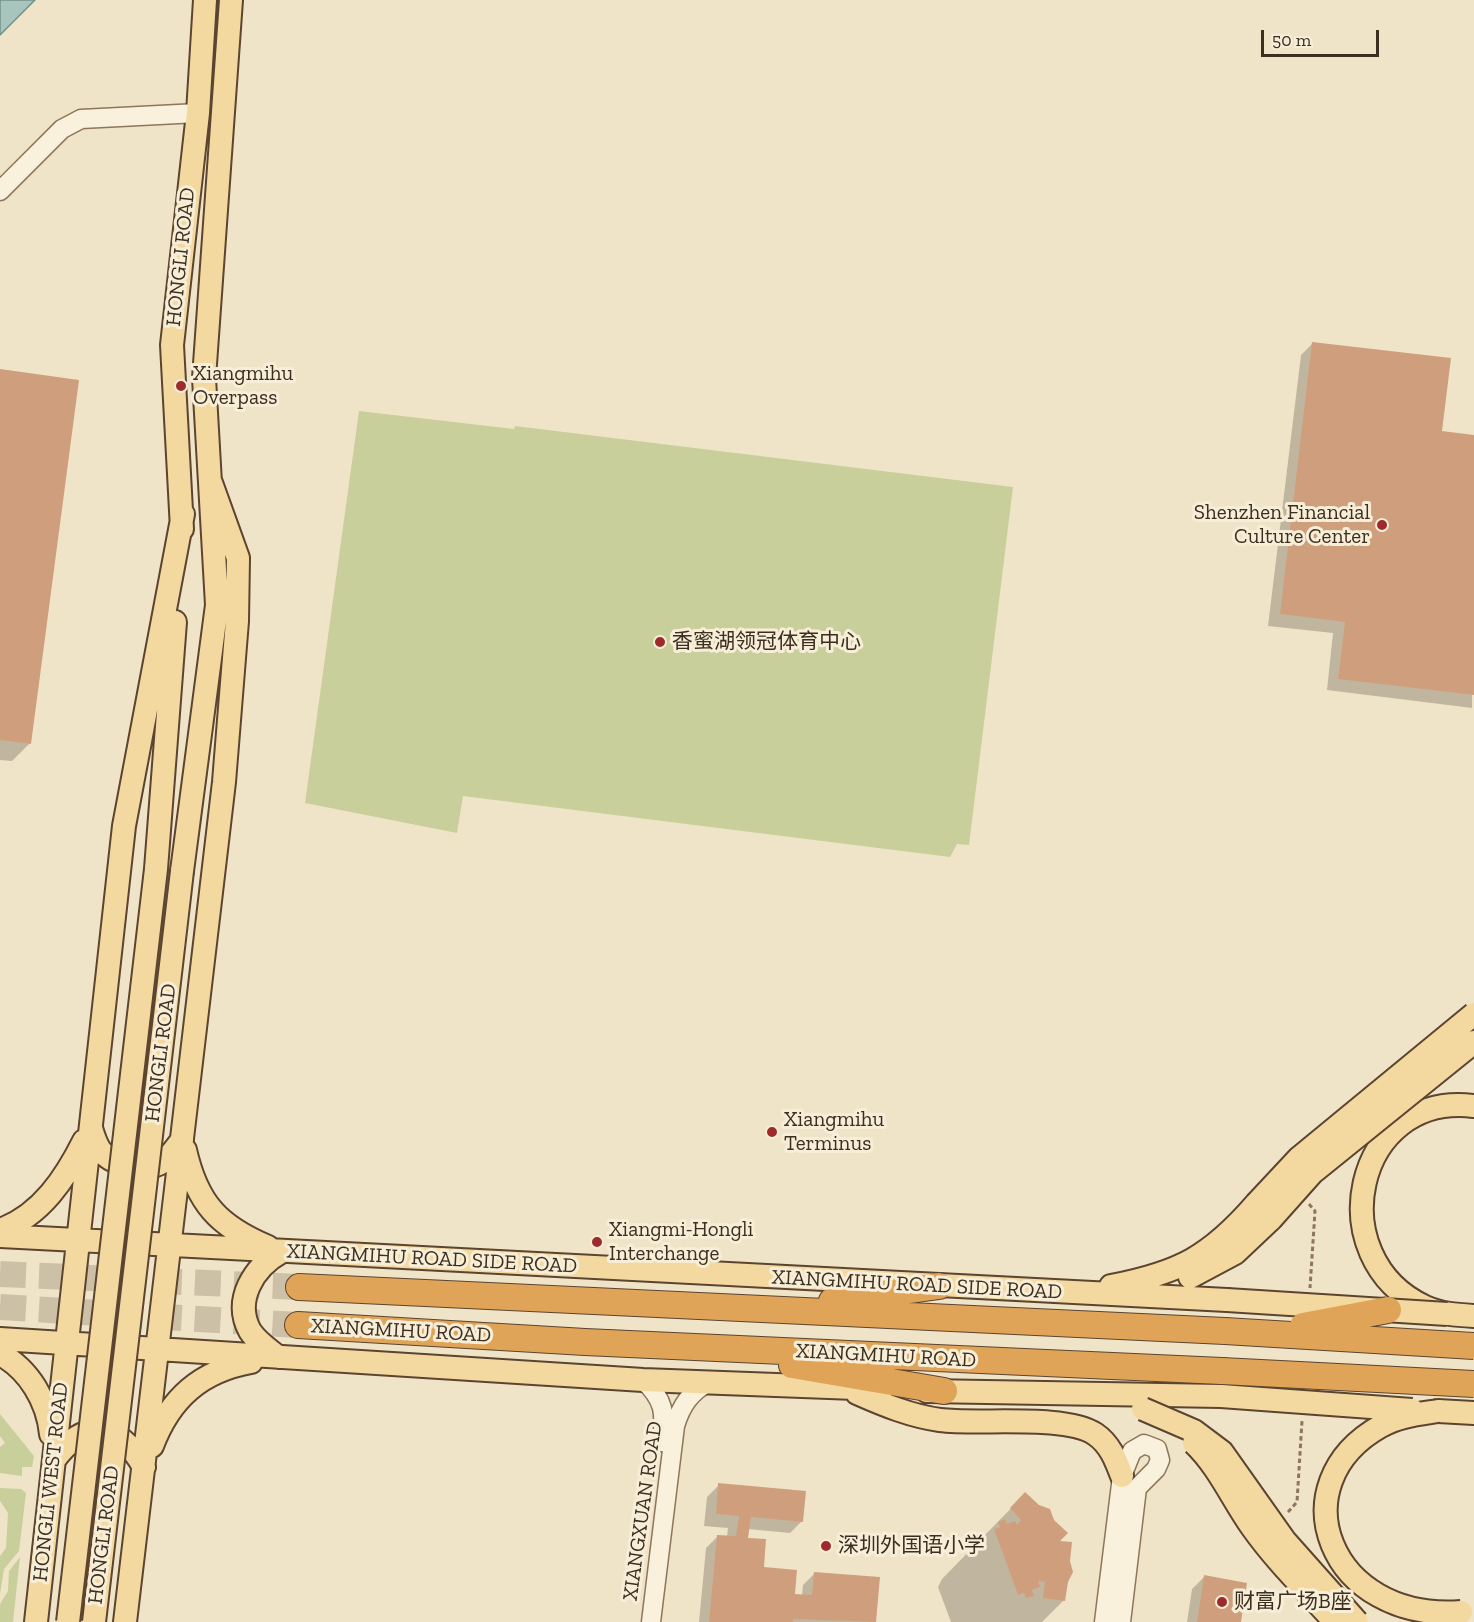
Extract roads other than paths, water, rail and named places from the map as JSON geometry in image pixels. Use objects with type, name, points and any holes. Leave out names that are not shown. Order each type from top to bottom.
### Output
[{"type":"highway","points":[[768,1310],[939,1286]]},
{"type":"highway","name":"XIANGMIHU ROAD","points":[[299,1287],[1225,1331],[1474,1346]]},
{"type":"highway","points":[[1263,1333],[1388,1310]]},
{"type":"highway","name":"XIANGMIHU ROAD","points":[[298,1325],[688,1347],[1222,1383],[1474,1384]]},
{"type":"highway","points":[[688,1347],[944,1391]]},
{"type":"main road","name":"HONGLI ROAD","points":[[68,1622],[156,869],[183,514],[172,345],[198,113],[205,0]]},
{"type":"main road","name":"HONGLI ROAD","points":[[94,1622],[182,871],[217,605],[204,378],[231,0]]},
{"type":"main road","name":"HONGLI ROAD","points":[[157,1349],[224,782],[237,621],[238,558],[211,483]]},
{"type":"main road","name":"HONGLI ROAD","points":[[67,1342],[124,826],[183,514]]},
{"type":"main road","points":[[1125,1295],[1180,1280],[1212,1267],[1243,1245],[1299,1158],[1474,1014]]},
{"type":"main road","points":[[1065,1292],[1127,1283],[1177,1269],[1263,1212],[1474,1042]]},
{"type":"main road","points":[[1447,1314],[1426,1308],[1410,1299],[1382,1274],[1371,1256],[1364,1236],[1362,1194],[1367,1170],[1378,1149],[1391,1133],[1408,1119],[1427,1110],[1445,1106],[1474,1106]]},
{"type":"main road","points":[[91,1128],[99,1150],[114,1161],[134,1167],[156,1165],[170,1156],[182,1140]]},
{"type":"main road","points":[[0,1230],[26,1217],[58,1187],[91,1128]]},
{"type":"main road","points":[[182,1140],[198,1192],[211,1211],[226,1225],[249,1239],[281,1252]]},
{"type":"main road","name":"XIANGMIHU ROAD SIDE ROAD","points":[[0,1236],[1227,1300],[1474,1316]]},
{"type":"main road","points":[[278,1357],[250,1330],[244,1300],[256,1271],[266,1260],[281,1252]]},
{"type":"main road","points":[[0,1339],[643,1380],[845,1388],[1066,1393],[1222,1383],[1438,1411],[1474,1413]]},
{"type":"main road","name":"HONGLI WEST ROAD","points":[[36,1622],[67,1342]]},
{"type":"main road","points":[[125,1622],[157,1349]]},
{"type":"main road","points":[[0,1354],[27,1375],[40,1395],[50,1422],[54,1460]]},
{"type":"main road","points":[[144,1467],[157,1432],[171,1408],[188,1389],[211,1373],[278,1357]]},
{"type":"main road","points":[[845,1388],[894,1409],[941,1420],[1061,1424],[1087,1430],[1108,1446],[1122,1476]]},
{"type":"main road","points":[[1066,1393],[1116,1401],[1143,1409],[1194,1431],[1222,1452],[1285,1541],[1357,1622]]},
{"type":"main road","points":[[1143,1409],[1183,1435],[1208,1458],[1252,1528],[1335,1622]]},
{"type":"main road","points":[[1438,1411],[1409,1415],[1391,1422],[1362,1438],[1345,1458],[1333,1479],[1327,1502],[1326,1524],[1329,1546],[1336,1565],[1347,1581],[1373,1605],[1407,1617],[1442,1617],[1467,1608]]},
{"type":"main road","points":[[54,1460],[67,1443],[83,1432],[103,1431],[120,1437],[134,1449],[144,1467]]},
{"type":"street","points":[[0,191],[62,129],[81,119],[198,113]]},
{"type":"street","name":"XIANGXUAN ROAD","points":[[638,1622],[664,1425],[663,1410],[657,1393],[643,1380]]},
{"type":"street","name":"XIANGXUAN ROAD","points":[[651,1622],[675,1426],[686,1401],[697,1388],[709,1382]]},
{"type":"street","points":[[1104,1622],[1122,1476],[1129,1455],[1136,1447],[1149,1444],[1159,1452],[1160,1460],[1156,1469],[1137,1488],[1121,1622]]},
{"type":"water","points":[[0,0],[35,0],[0,35]]},
{"type":"tunnel","points":[[0,1274],[299,1287]]},
{"type":"tunnel","points":[[0,1307],[298,1325]]},
{"type":"place","name":"Xiangmihu Overpass","points":[[181,386]]},
{"type":"place","name":"Shenzhen Financial Culture Center","points":[[1382,525]]},
{"type":"place","name":"香蜜湖领冠体育中心","points":[[660,642]]},
{"type":"place","name":"Xiangmihu Terminus","points":[[772,1132]]},
{"type":"place","name":"Xiangmi-Hongli Interchange","points":[[597,1242]]},
{"type":"place","name":"深圳外国语小学","points":[[826,1546]]},
{"type":"place","name":"财富广场B座","points":[[1222,1602]]}]
